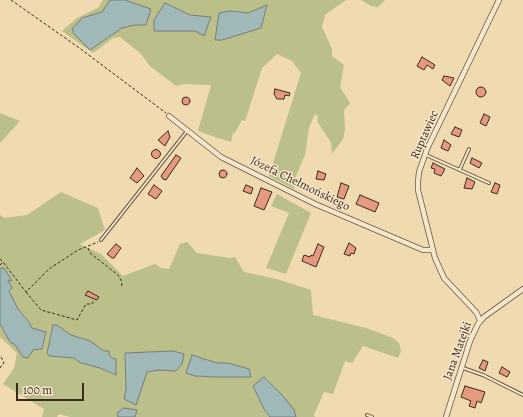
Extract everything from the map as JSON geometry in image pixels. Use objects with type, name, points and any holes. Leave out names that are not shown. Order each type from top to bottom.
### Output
[{"type":"street","name":"Ruptawiec","points":[[480,320],[476,312],[444,278],[433,250],[418,190],[419,172],[425,154],[499,0]]},
{"type":"street","name":"Józefa Chełmońskiego","points":[[169,116],[222,157],[315,204],[423,250],[433,250]]},
{"type":"street","name":"Jana Matejki","points":[[446,417],[470,341],[480,320],[523,289]]},
{"type":"lane","points":[[102,240],[187,131]]},
{"type":"lane","points":[[460,169],[469,149]]},
{"type":"lane","points":[[425,154],[489,183]]},
{"type":"lane","points":[[461,368],[482,375],[523,395]]},
{"type":"lane","points":[[367,415],[372,417]]},
{"type":"path","points":[[11,0],[78,47],[169,116]]},
{"type":"path","points":[[26,292],[49,268],[78,250],[102,240]]},
{"type":"path","points":[[88,247],[90,253],[118,275],[122,286]]},
{"type":"path","points":[[0,259],[41,310],[77,320],[86,304],[92,304],[94,301]]},
{"type":"path","points":[[0,265],[3,262]]},
{"type":"path","points":[[0,368],[4,363],[1,357]]},
{"type":"green space","points":[[103,0],[346,0],[325,15],[322,27],[332,49],[332,56],[344,65],[340,87],[350,103],[344,110],[345,130],[343,139],[332,154],[331,142],[318,123],[317,114],[314,116],[309,127],[305,155],[296,176],[294,189],[269,176],[301,73],[292,61],[277,54],[262,68],[245,121],[242,120],[235,133],[233,133],[231,142],[215,137],[198,131],[211,85],[184,84],[176,86],[150,66],[140,53],[120,37],[113,38],[93,53],[62,31],[77,18],[98,8]]},
{"type":"green space","points":[[361,0],[385,0],[378,7],[371,6]]},
{"type":"green space","points":[[0,113],[20,121],[0,143]]},
{"type":"green space","points":[[61,192],[98,208],[105,230],[80,244],[101,254],[123,276],[155,264],[161,268],[169,269],[180,244],[187,242],[197,253],[230,258],[235,257],[244,272],[277,279],[311,290],[313,315],[366,328],[393,338],[399,343],[401,351],[398,358],[363,346],[352,363],[345,361],[333,394],[324,392],[314,415],[315,417],[70,417],[59,414],[57,417],[42,417],[44,409],[3,384],[14,368],[17,353],[0,337],[0,215],[4,218],[27,215]]},
{"type":"green space","points":[[277,194],[311,213],[286,274],[266,268],[289,213],[271,206]]},
{"type":"water","points":[[110,0],[125,0],[151,9],[146,25],[135,25],[122,28],[90,50],[74,34],[72,29],[82,18],[102,12]]},
{"type":"water","points":[[165,3],[190,15],[211,17],[204,36],[195,31],[154,31],[154,20]]},
{"type":"water","points":[[267,5],[261,28],[222,40],[215,40],[219,13],[230,11],[248,13]]},
{"type":"water","points":[[0,269],[5,269],[12,281],[8,280],[12,288],[9,291],[18,309],[32,328],[46,332],[42,349],[33,350],[28,358],[23,357],[15,345],[10,342],[0,324]]},
{"type":"water","points":[[53,325],[57,325],[71,335],[90,341],[104,351],[109,351],[109,355],[116,359],[116,375],[100,368],[81,363],[74,358],[49,356],[47,353]]},
{"type":"water","points":[[173,351],[184,354],[182,364],[176,371],[159,370],[147,372],[136,405],[124,399],[126,390],[125,353]]},
{"type":"water","points":[[192,355],[217,363],[228,363],[249,369],[251,377],[195,376],[186,373]]},
{"type":"water","points":[[264,377],[284,397],[294,410],[296,417],[270,417],[264,409],[253,386]]},
{"type":"water","points":[[124,408],[137,410],[135,417],[118,417],[117,413]]},
{"type":"building","points":[[422,57],[435,65],[433,69],[427,65],[424,70],[417,66]]},
{"type":"building","points":[[444,76],[454,78],[450,86],[442,80]]},
{"type":"building","points":[[481,87],[486,92],[481,97],[476,92]]},
{"type":"building","points":[[275,89],[290,93],[289,96],[285,95],[284,99],[277,99],[274,94]]},
{"type":"building","points":[[184,97],[188,97],[190,101],[188,105],[184,105],[182,103],[182,99]]},
{"type":"building","points":[[484,114],[490,117],[486,126],[480,123]]},
{"type":"building","points":[[455,127],[462,130],[459,137],[451,134]]},
{"type":"building","points":[[168,131],[170,137],[165,146],[158,140]]},
{"type":"building","points":[[444,140],[451,145],[448,151],[441,148]]},
{"type":"building","points":[[154,150],[158,150],[160,154],[158,158],[154,158],[152,156],[152,152]]},
{"type":"building","points":[[176,155],[181,158],[166,180],[163,179],[161,176]]},
{"type":"building","points":[[472,158],[482,163],[479,168],[470,163]]},
{"type":"building","points":[[433,163],[445,169],[441,176],[434,173],[435,169],[431,168]]},
{"type":"building","points":[[137,168],[144,176],[137,183],[130,178]]},
{"type":"building","points":[[221,170],[225,170],[227,174],[225,178],[221,178],[219,176],[219,172]]},
{"type":"building","points":[[318,171],[326,174],[324,180],[316,179]]},
{"type":"building","points":[[467,178],[475,182],[472,189],[464,188]]},
{"type":"building","points":[[341,183],[349,186],[344,199],[337,197]]},
{"type":"building","points":[[495,183],[500,185],[497,194],[491,192]]},
{"type":"building","points":[[154,185],[162,191],[156,199],[148,194]]},
{"type":"building","points":[[246,185],[253,188],[251,194],[243,191]]},
{"type":"building","points":[[261,188],[272,192],[264,210],[254,206]]},
{"type":"building","points":[[360,195],[379,203],[375,212],[356,204]]},
{"type":"building","points":[[349,243],[356,248],[354,254],[351,253],[350,256],[344,254]]},
{"type":"building","points":[[116,244],[121,248],[114,258],[112,258],[107,254]]},
{"type":"building","points":[[318,244],[324,247],[316,267],[302,261],[304,255],[310,257],[311,255],[313,256]]},
{"type":"building","points":[[88,291],[99,297],[97,300],[85,295]]},
{"type":"building","points":[[483,360],[488,362],[485,371],[479,368]]},
{"type":"building","points":[[502,367],[510,372],[507,377],[499,373]]},
{"type":"building","points":[[465,386],[485,392],[481,403],[477,401],[475,408],[469,406],[471,401],[461,397]]}]
